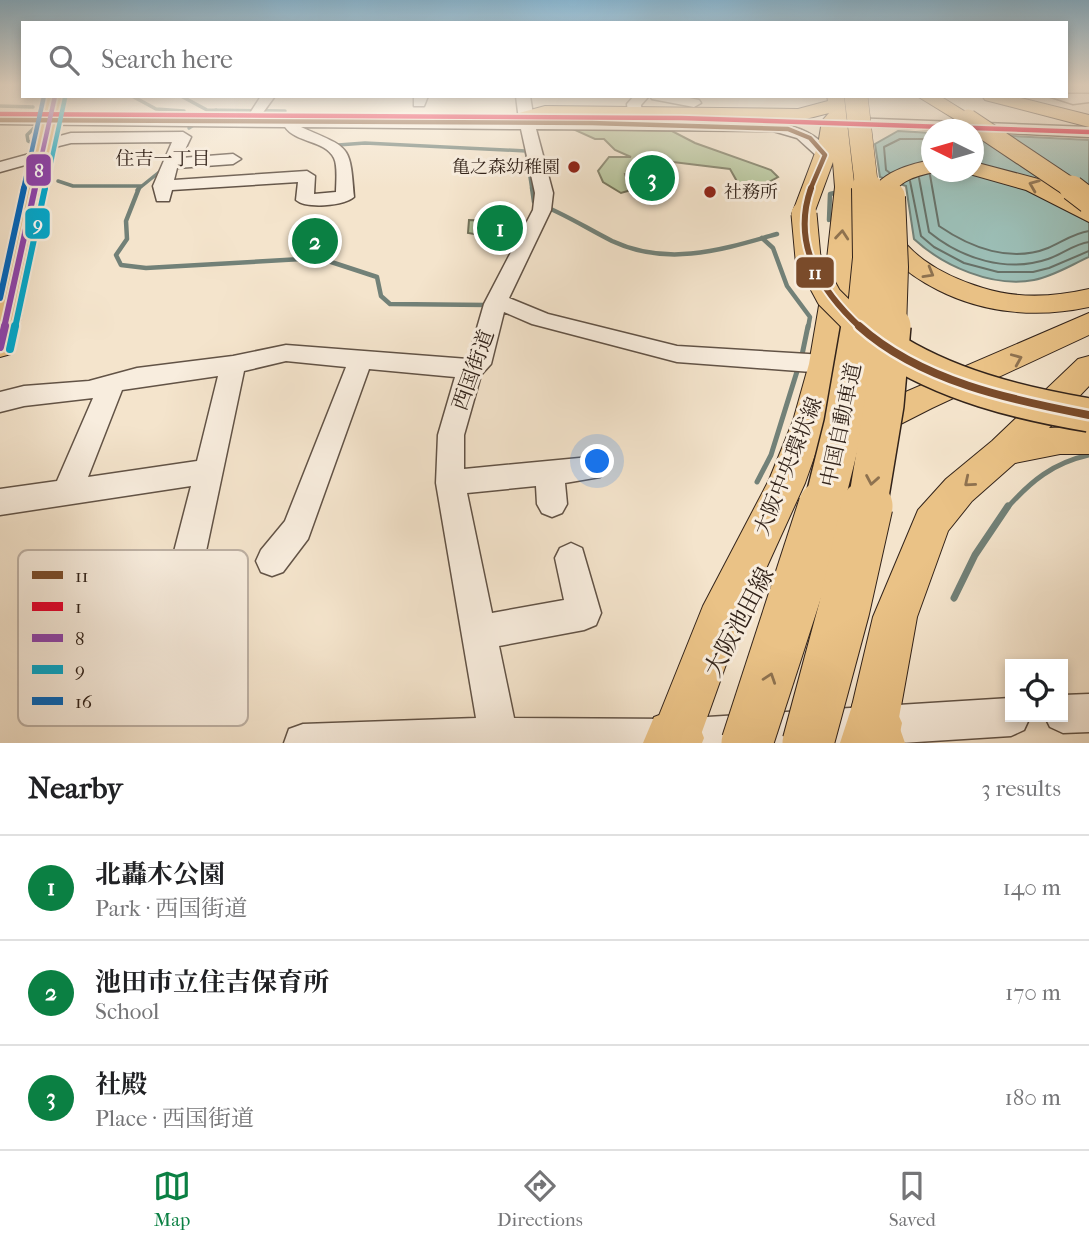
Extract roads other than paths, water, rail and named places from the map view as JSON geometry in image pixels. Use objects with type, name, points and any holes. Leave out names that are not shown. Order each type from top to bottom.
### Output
[{"type":"highway","name":"中国自動車道","points":[[747,743],[798,598],[835,463],[853,369],[863,306],[868,229],[866,168],[849,119]]},
{"type":"highway","name":"中国自動車道","points":[[808,743],[846,612],[873,477],[888,382],[893,305],[890,187],[852,119]]},
{"type":"main road","points":[[839,119],[804,214],[806,251],[820,283],[855,323],[914,363],[974,389],[1030,405],[1085,386]]},
{"type":"main road","name":"大阪中央環状線","points":[[670,741],[719,622],[786,483],[810,421],[825,363],[840,259],[846,187],[844,119]]},
{"type":"main road","points":[[0,347],[50,123]]},
{"type":"main road","points":[[984,124],[1089,188]]},
{"type":"main road","points":[[984,125],[1089,201]]},
{"type":"main road","points":[[921,168],[907,171],[889,181],[878,203],[880,223],[897,250],[924,271],[964,290],[1001,300],[1055,303],[1089,298]]},
{"type":"main road","points":[[984,171],[1034,185],[1089,215]]},
{"type":"main road","name":"大阪池田線","points":[[670,741],[812,484],[852,434],[897,409],[1037,350],[1089,323]]},
{"type":"main road","points":[[874,736],[895,617],[932,522],[959,490],[1085,386]]},
{"type":"main road","points":[[1005,451],[1060,440],[1089,440]]},
{"type":"street","points":[[30,119],[50,123],[339,119]]},
{"type":"street","points":[[0,123],[44,126],[50,123],[131,119]]},
{"type":"street","points":[[294,119],[302,120]]},
{"type":"street","name":"西国街道","points":[[499,737],[450,483],[451,435],[470,370],[479,364],[495,304],[542,211],[544,193],[527,119]]},
{"type":"street","points":[[639,119],[779,127],[810,138],[825,155]]},
{"type":"street","points":[[968,119],[1089,132]]},
{"type":"street","points":[[50,123],[71,138],[183,137],[176,147],[173,163],[162,186],[307,176],[305,200],[345,197],[343,158],[333,147],[295,130],[302,120]]},
{"type":"street","points":[[0,167],[50,123]]},
{"type":"street","points":[[173,163],[233,159]]},
{"type":"street","points":[[495,304],[507,305],[540,319],[677,355],[825,363]]},
{"type":"street","points":[[0,402],[24,396],[89,390],[137,377],[233,365],[286,353],[470,370]]},
{"type":"street","points":[[272,561],[297,529],[360,361]]},
{"type":"street","points":[[190,550],[233,365]]},
{"type":"street","points":[[66,492],[112,383]]},
{"type":"street","points":[[450,483],[590,470]]},
{"type":"street","points":[[0,502],[209,471]]},
{"type":"street","points":[[550,474],[552,504]]},
{"type":"street","points":[[479,633],[584,613],[571,558]]},
{"type":"street","points":[[1068,714],[1089,713]]},
{"type":"street","points":[[303,743],[499,737],[670,741],[874,736],[1005,718]]},
{"type":"water","points":[[898,131],[921,132],[921,182],[984,182],[984,135],[1089,140],[1089,257],[1048,276],[1018,282],[986,278],[954,266],[914,239],[906,186],[880,177],[875,144]]},
{"type":"waterway","points":[[189,128],[203,119]]},
{"type":"waterway","points":[[34,128],[27,135],[28,141],[34,144]]},
{"type":"waterway","points":[[338,145],[365,143],[526,151],[532,190]]},
{"type":"waterway","points":[[139,189],[163,169]]},
{"type":"waterway","points":[[58,181],[73,186],[141,186]]},
{"type":"waterway","points":[[532,188],[534,202],[633,249],[654,253],[694,253],[762,238]]},
{"type":"waterway","points":[[139,189],[126,221],[127,239],[116,255],[121,265],[146,268],[319,258],[377,277],[381,296],[390,304],[487,305]]},
{"type":"waterway","points":[[829,220],[830,194],[839,192]]},
{"type":"waterway","points":[[762,238],[777,234]]},
{"type":"waterway","points":[[762,238],[773,248],[787,286],[810,317],[808,328]]},
{"type":"waterway","points":[[802,355],[808,326]]},
{"type":"waterway","points":[[757,482],[771,455],[799,365]]},
{"type":"waterway","points":[[1007,508],[1044,474],[1064,463],[1089,455]]},
{"type":"waterway","points":[[954,598],[975,555],[1008,506]]},
{"type":"place","name":"亀之森幼稚園","points":[[574,167]]},
{"type":"place","name":"社殿","points":[[652,178]]},
{"type":"place","name":"社務所","points":[[710,192]]},
{"type":"place","name":"北轟木公園","points":[[500,228]]},
{"type":"place","name":"池田市立住吉保育所","points":[[315,241]]},
{"type":"district","name":"住吉一丁目","points":[[163,159]]}]
